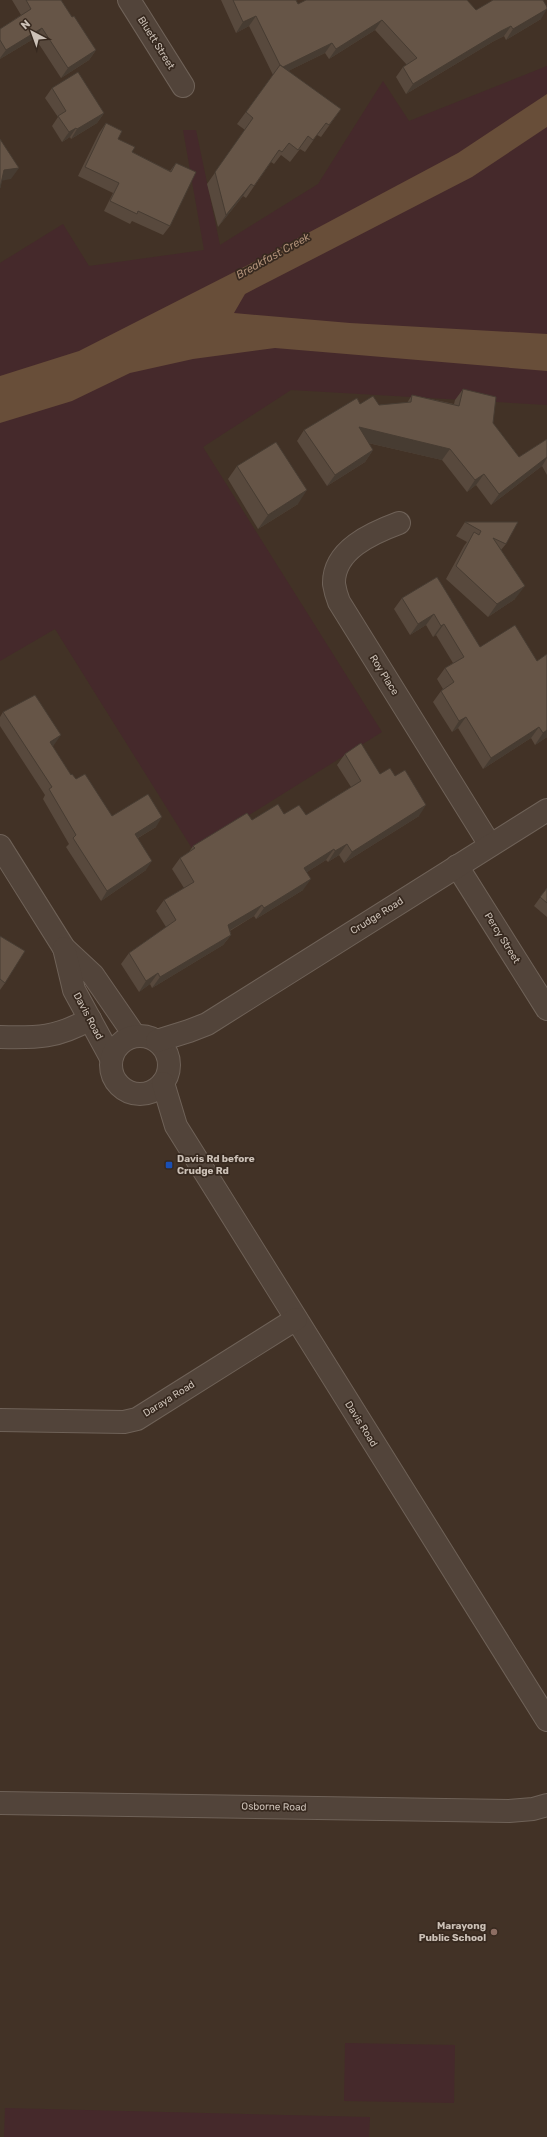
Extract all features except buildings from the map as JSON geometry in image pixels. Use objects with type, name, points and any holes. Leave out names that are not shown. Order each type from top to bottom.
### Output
[{"type":"street","name":"Bluett Street","points":[[129,0],[183,86]]},
{"type":"street","name":"Roy Place","points":[[399,523],[380,530],[363,539],[345,554],[337,569],[334,584],[339,602],[490,845]]},
{"type":"street","name":"Crudge Road","points":[[157,1041],[207,1024],[547,810]]},
{"type":"street","name":"Davis Road","points":[[0,846],[64,948],[93,975],[135,1036]]},
{"type":"street","name":"Percy Street","points":[[457,866],[547,1010]]},
{"type":"street","name":"Davis Road","points":[[64,948],[74,990],[111,1058]]},
{"type":"street","points":[[0,1037],[34,1038],[54,1035],[90,1019]]},
{"type":"street","name":"Crudge Road","points":[[166,1074],[207,1024]]},
{"type":"street","points":[[135,1036],[148,1037],[157,1041],[166,1052],[166,1074],[156,1090],[146,1094],[136,1094],[119,1086],[112,1072],[111,1058],[115,1049],[122,1042],[135,1036]]},
{"type":"street","name":"Davis Road","points":[[166,1074],[176,1126]]},
{"type":"street","name":"Davis Road","points":[[136,1094],[176,1126],[547,1720]]},
{"type":"street","name":"Daraya Road","points":[[0,1420],[124,1422],[137,1419],[296,1319]]},
{"type":"street","name":"Osborne Road","points":[[0,1802],[509,1811],[533,1810],[547,1804]]},
{"type":"shaded area","points":[[547,66],[547,405],[291,390],[203,447],[382,732],[193,850],[55,629],[0,661],[0,263],[63,224],[89,266],[204,250],[183,130],[196,130],[220,245],[318,184],[383,81],[409,121]]},
{"type":"shaded area","points":[[345,2043],[455,2045],[454,2103],[344,2101]]},
{"type":"shaded area","points":[[5,2108],[370,2117],[369,2137],[4,2137]]},
{"type":"water","name":"Breakfast Creek","points":[[547,94],[547,127],[472,177],[245,294],[234,313],[350,323],[547,334],[547,371],[275,348],[193,359],[130,373],[72,401],[0,423],[0,376],[79,351],[246,266],[458,153]]},
{"type":"place","name":"Davis Rd before Crudge Rd","points":[[169,1165]]},
{"type":"place","name":"Marayong Public School","points":[[494,1932]]}]
